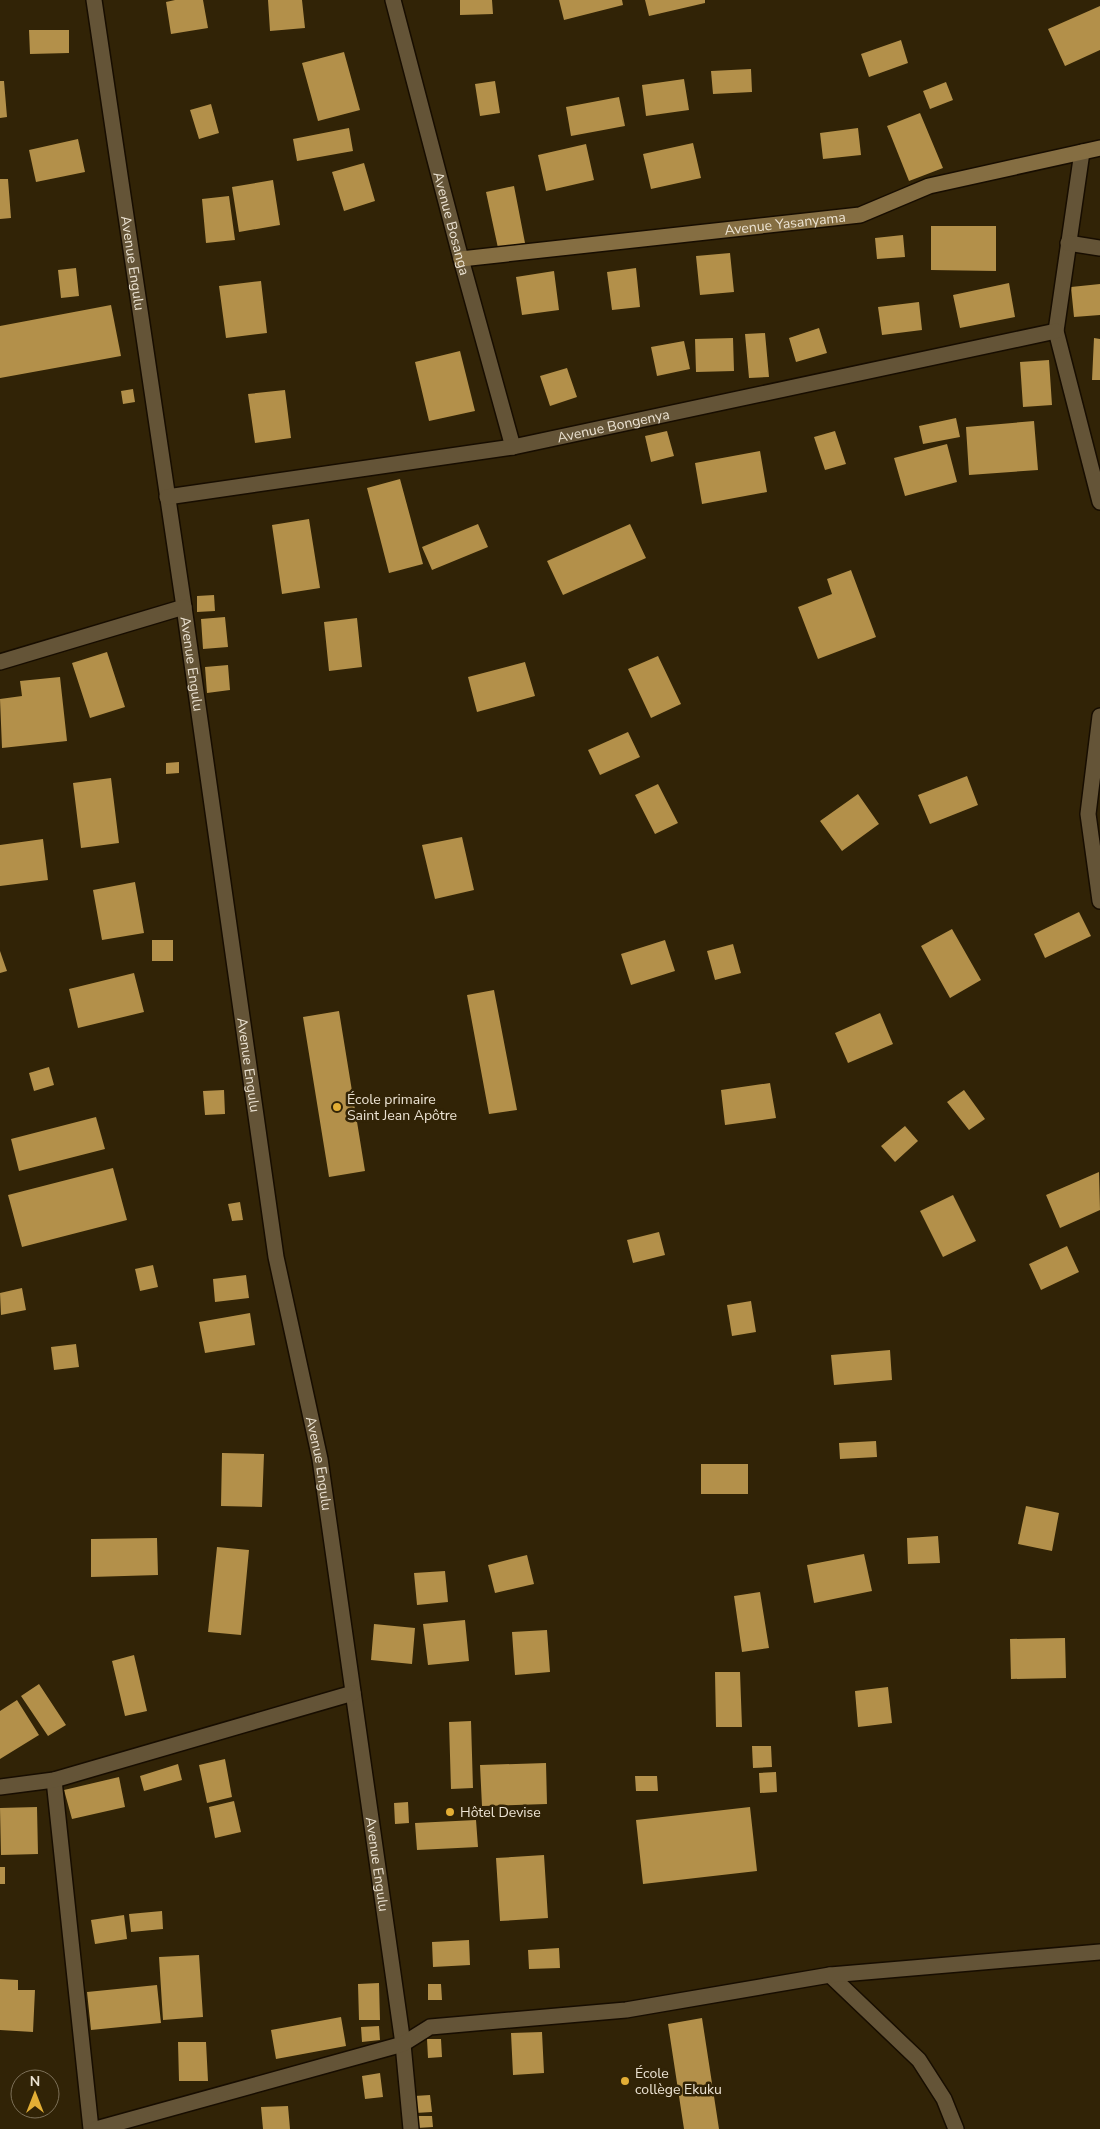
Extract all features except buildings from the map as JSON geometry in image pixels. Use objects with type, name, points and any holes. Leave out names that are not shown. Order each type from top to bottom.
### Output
[{"type":"street","name":"Avenue Engulu","points":[[94,0],[184,607],[276,1257],[320,1459],[403,2044],[410,2129]]},
{"type":"street","name":"Avenue Bosanga","points":[[393,0],[461,259],[514,447]]},
{"type":"street","name":"Avenue Yasanyama","points":[[461,259],[860,215],[929,186],[1100,148]]},
{"type":"street","points":[[1082,152],[1056,331],[1100,502]]},
{"type":"street","points":[[1068,242],[1100,248]]},
{"type":"street","name":"Avenue Bongenya","points":[[167,497],[514,447],[1056,331]]},
{"type":"street","points":[[0,662],[184,607]]},
{"type":"street","points":[[1100,716],[1088,814],[1100,901]]},
{"type":"street","points":[[0,1787],[54,1780],[353,1693]]},
{"type":"street","points":[[54,1780],[91,2129]]},
{"type":"street","points":[[96,2129],[403,2044],[430,2027],[626,2010],[830,1975],[1100,1952]]},
{"type":"street","points":[[830,1975],[919,2060],[944,2099],[956,2129]]},
{"type":"place","name":"École primaire Saint Jean Apôtre","points":[[337,1107]]},
{"type":"place","name":"Hôtel Devise","points":[[450,1812]]},
{"type":"place","name":"École collège Ekuku","points":[[625,2081]]}]
